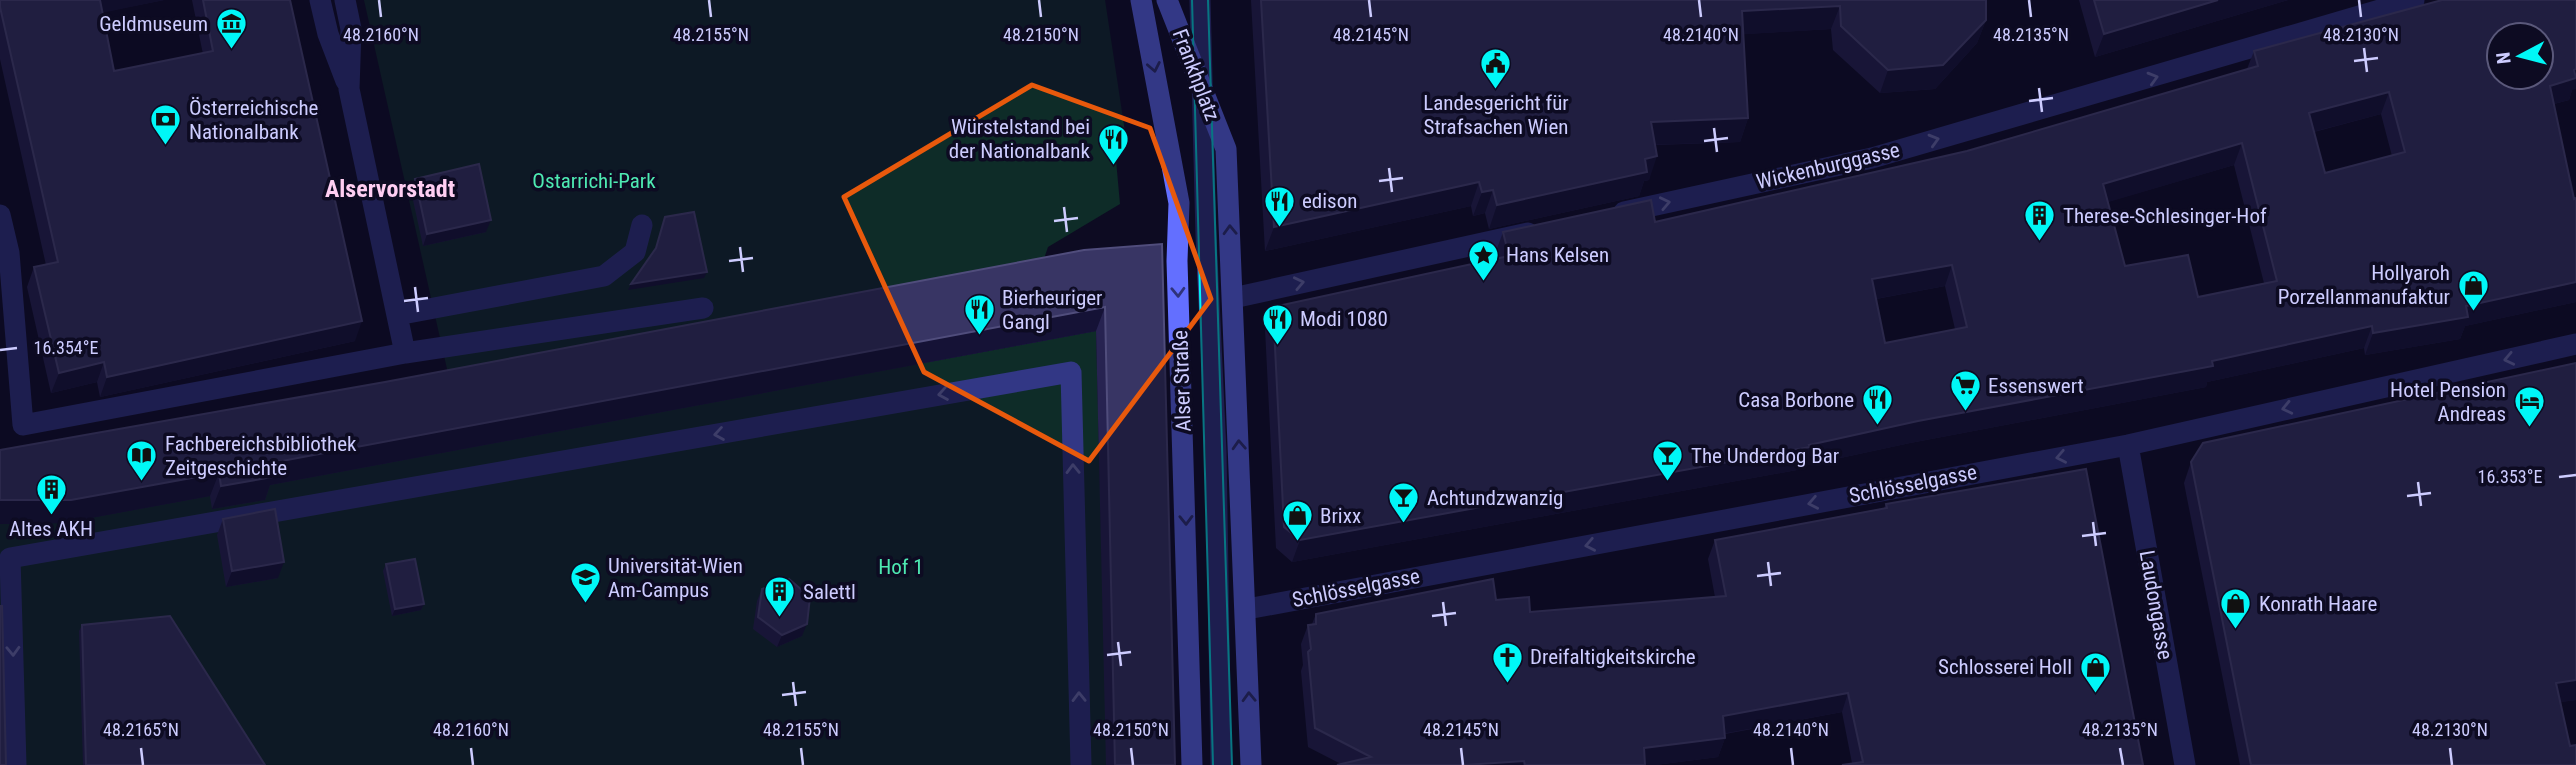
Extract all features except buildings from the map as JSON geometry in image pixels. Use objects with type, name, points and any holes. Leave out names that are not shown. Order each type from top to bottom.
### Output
[{"type":"street","points":[[320,0],[328,34],[349,89],[405,353]]},
{"type":"street","points":[[345,0],[351,29],[349,89]]},
{"type":"street","name":"Alser Straße","points":[[1141,0],[1179,203],[1177,261],[1192,765]]},
{"type":"street","name":"Frankhplatz","points":[[1167,0],[1226,149],[1233,298]]},
{"type":"street","points":[[1200,0],[1216,452],[1222,765]]},
{"type":"street","name":"Wickenburggasse","points":[[1600,217],[1872,158],[2414,0]]},
{"type":"street","points":[[0,215],[9,253],[23,425],[405,353],[703,308]]},
{"type":"street","points":[[397,314],[604,276],[635,252],[642,225]]},
{"type":"street","points":[[1251,765],[1233,298],[1547,229]]},
{"type":"street","name":"Schlösselgasse","points":[[1247,609],[2128,444],[2576,344]]},
{"type":"street","points":[[16,765],[10,558],[1071,372],[1081,765]]},
{"type":"street","name":"Laudongasse","points":[[2128,444],[2185,765]]},
{"type":"highlighted area","points":[[1032,85],[1150,128],[1211,299],[1089,461],[924,372],[844,197]]},
{"type":"green space","name":"Ostarrichi-Park","points":[[364,0],[1105,0],[1127,145],[1115,149],[1120,204],[1048,247],[1036,282],[452,391]]},
{"type":"green space","name":"Hof 1","points":[[1096,331],[1107,765],[0,765],[0,524],[63,523]]},
{"type":"tram line","points":[[1192,0],[1213,765]]},
{"type":"tram line","points":[[1208,0],[1232,765]]},
{"type":"place","name":"Geldmuseum","points":[[231,51]]},
{"type":"place","name":"Landesgericht für Strafsachen Wien","points":[[1496,90]]},
{"type":"place","name":"Österreichische Nationalbank","points":[[166,147]]},
{"type":"place","name":"Würstelstand bei der Nationalbank","points":[[1113,166]]},
{"type":"place","name":"edison","points":[[1279,228]]},
{"type":"place","name":"Therese-Schlesinger-Hof","points":[[2040,243]]},
{"type":"place","name":"Hans Kelsen","points":[[1483,282]]},
{"type":"place","name":"Hollyaroh Porzellanmanufaktur","points":[[2473,312]]},
{"type":"place","name":"Bierheuriger Gangl","points":[[979,337]]},
{"type":"place","name":"Modi 1080","points":[[1277,346]]},
{"type":"place","name":"Essenswert","points":[[1965,413]]},
{"type":"place","name":"Casa Borbone","points":[[1877,427]]},
{"type":"place","name":"Hotel Pension Andreas","points":[[2529,429]]},
{"type":"place","name":"Fachbereichsbibliothek Zeitgeschichte","points":[[142,483]]},
{"type":"place","name":"The Underdog Bar","points":[[1668,483]]},
{"type":"place","name":"Altes AKH","points":[[51,516]]},
{"type":"place","name":"Achtundzwanzig","points":[[1404,525]]},
{"type":"place","name":"Brixx","points":[[1297,543]]},
{"type":"place","name":"Universität-Wien Am-Campus","points":[[585,605]]},
{"type":"place","name":"Salettl","points":[[780,619]]},
{"type":"place","name":"Konrath Haare","points":[[2236,631]]},
{"type":"place","name":"Dreifaltigkeitskirche","points":[[1507,684]]},
{"type":"place","name":"Schlosserei Holl","points":[[2095,694]]},
{"type":"district","name":"Alservorstadt","points":[[390,189]]}]
